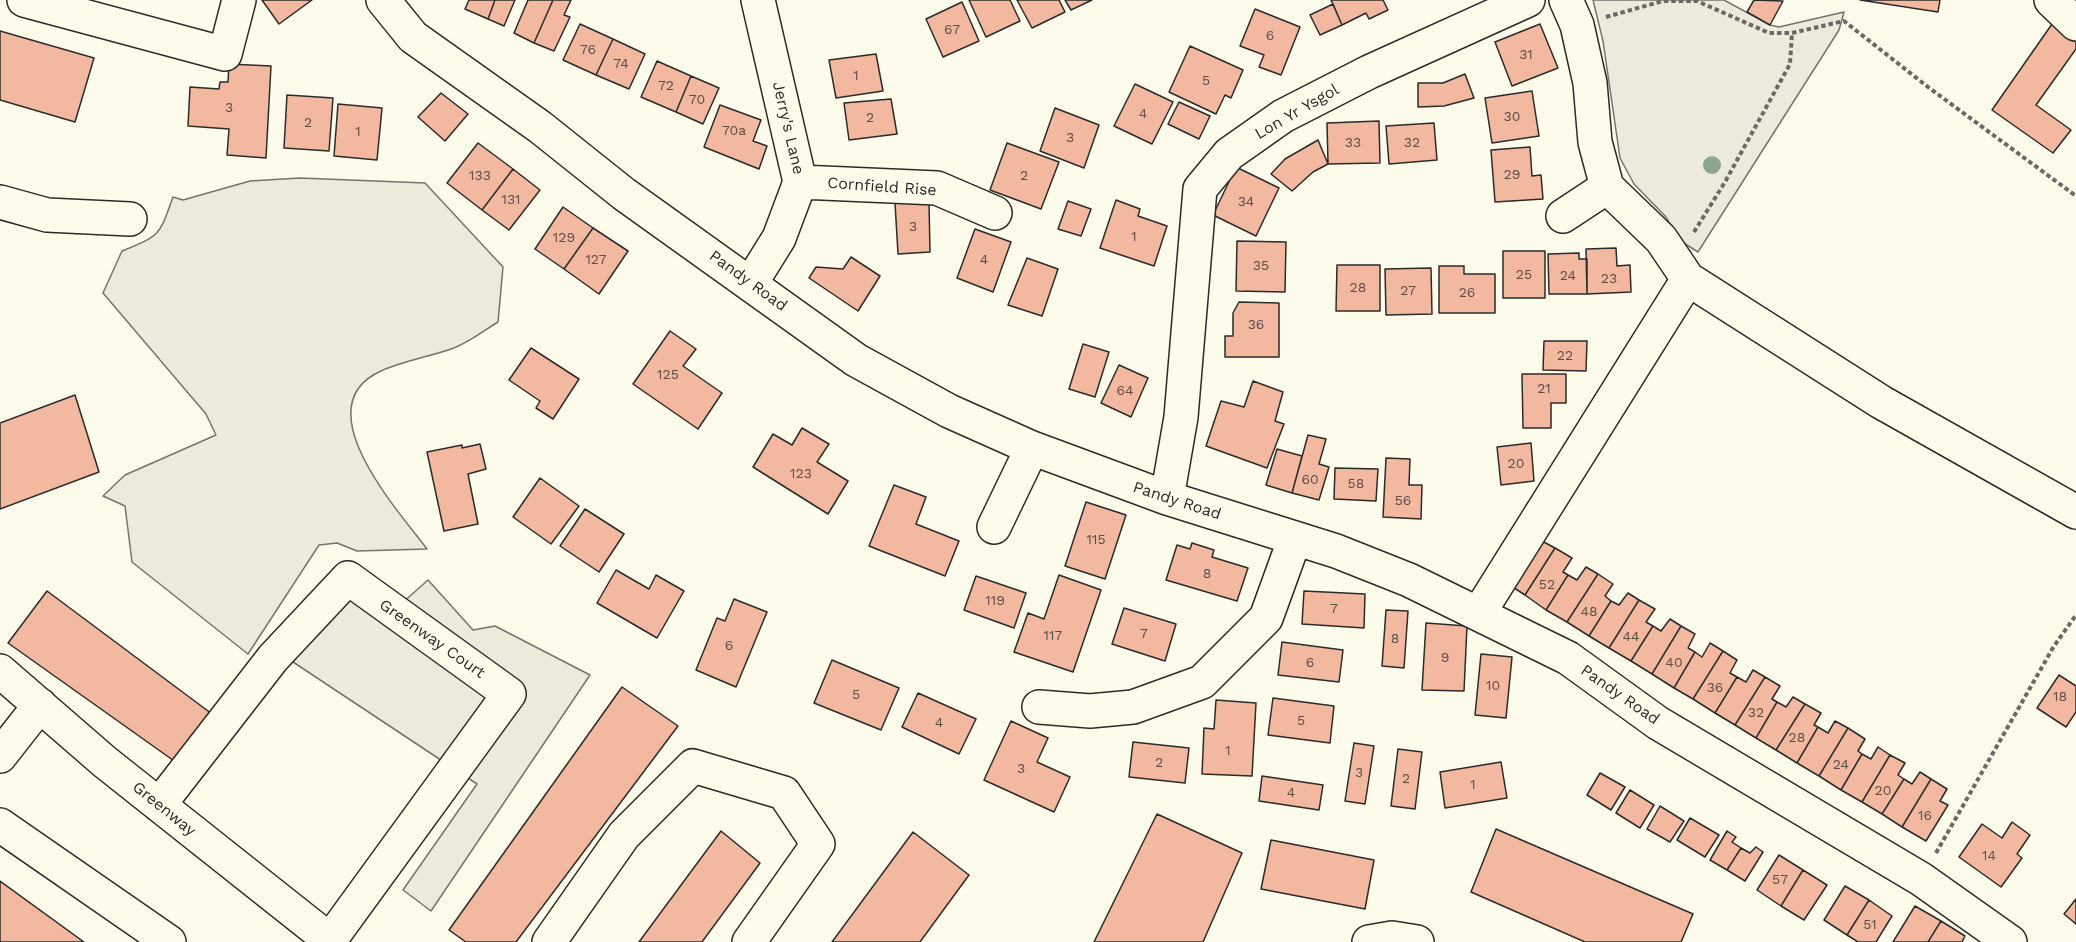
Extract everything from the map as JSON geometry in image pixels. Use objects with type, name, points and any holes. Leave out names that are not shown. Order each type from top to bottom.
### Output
[{"type":"street","points":[[24,0],[225,54],[239,0]]},
{"type":"street","name":"Pandy Road","points":[[383,0],[413,37],[540,127],[624,194],[752,283],[856,360],[949,411],[1032,448],[1167,498],[1336,551],[1479,613],[1568,658],[1658,723],[1921,879],[2010,942]]},
{"type":"street","name":"Jerry's Lane","points":[[752,283],[779,238],[800,182],[758,0]]},
{"type":"street","name":"Lon Yr Ysgol","points":[[1167,498],[1181,417],[1200,189],[1229,154],[1283,116],[1369,72],[1528,0]]},
{"type":"street","points":[[2051,0],[2076,24]]},
{"type":"street","points":[[1571,13],[1590,83],[1595,142],[1606,187],[1661,239],[1680,267],[1881,402],[2076,512]]},
{"type":"street","name":"Cornfield Rise","points":[[800,182],[938,188],[995,213]]},
{"type":"street","points":[[1563,216],[1606,187]]},
{"type":"street","points":[[0,202],[47,214],[130,219]]},
{"type":"street","points":[[1479,613],[1680,267]]},
{"type":"street","points":[[994,527],[1032,448]]},
{"type":"street","points":[[1039,707],[1090,711],[1133,707],[1202,682],[1266,618],[1295,538]]},
{"type":"street","name":"Greenway Court","points":[[159,805],[273,658],[348,578],[509,694],[318,938]]},
{"type":"street","name":"Greenway","points":[[0,671],[318,938]]},
{"type":"street","points":[[0,756],[40,705]]},
{"type":"street","points":[[549,942],[624,835],[693,766],[784,793],[818,844],[749,942]]},
{"type":"street","points":[[0,825],[169,942]]},
{"type":"street","points":[[1369,942],[1392,938],[1417,942]]},
{"type":"path","points":[[1571,13],[1663,1],[1697,1],[1768,33],[1792,33],[1844,21],[1928,87],[2076,196]]},
{"type":"path","points":[[1680,267],[1691,237],[1725,182],[1790,64],[1792,33]]},
{"type":"path","points":[[1921,879],[2054,646],[2076,615]]},
{"type":"shaded area","points":[[1593,0],[1724,0],[1770,25],[1779,27],[1844,12],[1839,30],[1698,252],[1679,240],[1666,217],[1634,184],[1620,158],[1603,41]]},
{"type":"shaded area","points":[[300,178],[425,183],[503,267],[498,322],[457,347],[381,371],[359,387],[351,408],[353,432],[364,458],[396,509],[427,549],[357,551],[337,543],[319,545],[248,654],[132,562],[125,506],[103,496],[125,475],[216,435],[206,414],[103,293],[122,251],[157,233],[165,220],[173,197],[183,200],[250,181]]},
{"type":"shaded area","points":[[428,580],[473,630],[495,626],[590,675],[431,911],[403,890],[477,784],[287,658],[339,588],[392,612]]},
{"type":"building","points":[[262,0],[312,0],[279,24]]},
{"type":"building","points":[[469,0],[495,0],[488,19],[465,9]]},
{"type":"building","points":[[495,0],[515,0],[504,26],[488,19]]},
{"type":"building","points":[[528,0],[553,0],[534,43],[514,33]]},
{"type":"building","points":[[553,0],[571,0],[564,15],[570,17],[554,51],[534,43]]},
{"type":"building","points":[[969,0],[1010,0],[1020,21],[986,37]]},
{"type":"building","points":[[1017,0],[1059,0],[1065,12],[1032,28]]},
{"type":"building","points":[[1065,0],[1092,0],[1071,10]]},
{"type":"building","points":[[1331,0],[1383,0],[1388,10],[1369,19],[1366,13],[1342,25]]},
{"type":"building","points":[[1754,0],[1783,1],[1770,25],[1747,12]]},
{"type":"building","points":[[1860,0],[1940,0],[1938,12]]},
{"type":"building","points":[[962,2],[979,41],[943,57],[926,19]]},
{"type":"building","points":[[1333,4],[1342,25],[1320,35],[1310,15]]},
{"type":"building","points":[[1255,9],[1300,27],[1281,75],[1259,67],[1264,55],[1240,46]]},
{"type":"building","points":[[580,24],[613,39],[596,75],[563,60]]},
{"type":"building","points":[[1540,24],[1558,68],[1512,86],[1495,42]]},
{"type":"building","points":[[2052,24],[2076,39],[2076,49],[2036,105],[2071,130],[2053,153],[1992,110]]},
{"type":"building","points":[[0,31],[94,58],[75,122],[0,100]]},
{"type":"building","points":[[613,39],[645,54],[629,89],[596,75]]},
{"type":"building","points":[[1190,46],[1243,70],[1231,98],[1225,95],[1216,114],[1169,92]]},
{"type":"building","points":[[876,54],[883,91],[836,98],[829,60]]},
{"type":"building","points":[[657,61],[691,76],[676,112],[641,97]]},
{"type":"building","points":[[229,64],[271,66],[266,158],[227,155],[229,129],[188,126],[190,87],[219,89],[220,82],[228,82]]},
{"type":"building","points":[[1465,74],[1474,98],[1444,106],[1418,107],[1418,83],[1443,83]]},
{"type":"building","points":[[691,76],[719,88],[703,124],[676,112]]},
{"type":"building","points":[[1135,84],[1173,102],[1152,144],[1114,126]]},
{"type":"building","points":[[1532,91],[1539,136],[1492,143],[1485,98]]},
{"type":"building","points":[[441,93],[468,114],[445,141],[418,117]]},
{"type":"building","points":[[287,95],[333,98],[329,151],[284,148]]},
{"type":"building","points":[[891,99],[897,134],[849,140],[844,103]]},
{"type":"building","points":[[1179,102],[1210,116],[1199,139],[1168,124]]},
{"type":"building","points":[[338,104],[382,108],[377,160],[334,156]]},
{"type":"building","points":[[720,105],[761,120],[753,141],[767,146],[759,169],[704,147]]},
{"type":"building","points":[[1055,108],[1099,125],[1084,168],[1040,151]]},
{"type":"building","points":[[1379,121],[1380,163],[1328,164],[1327,123]]},
{"type":"building","points":[[1434,123],[1437,160],[1389,164],[1386,126]]},
{"type":"building","points":[[1318,140],[1328,164],[1313,172],[1292,191],[1271,174],[1285,159]]},
{"type":"building","points":[[478,143],[513,169],[482,210],[447,183]]},
{"type":"building","points":[[1007,143],[1059,162],[1041,209],[990,190]]},
{"type":"building","points":[[1530,147],[1532,176],[1541,175],[1543,199],[1495,202],[1491,150]]},
{"type":"building","points":[[1236,167],[1279,188],[1256,236],[1213,215]]},
{"type":"building","points":[[513,169],[540,190],[509,230],[482,210]]},
{"type":"building","points":[[1116,200],[1140,209],[1138,216],[1167,226],[1154,266],[1100,248]]},
{"type":"building","points":[[1068,201],[1091,209],[1081,236],[1058,229]]},
{"type":"building","points":[[929,202],[930,252],[898,254],[895,203]]},
{"type":"building","points":[[563,207],[593,228],[564,269],[535,249]]},
{"type":"building","points":[[593,228],[628,251],[599,294],[564,269]]},
{"type":"building","points":[[975,229],[1011,242],[993,292],[957,278]]},
{"type":"building","points":[[1237,241],[1286,242],[1285,292],[1236,291]]},
{"type":"building","points":[[1616,248],[1617,266],[1630,265],[1631,292],[1587,294],[1586,249]]},
{"type":"building","points":[[1503,251],[1545,251],[1545,298],[1503,298]]},
{"type":"building","points":[[1579,253],[1579,259],[1587,259],[1587,294],[1549,294],[1548,254]]},
{"type":"building","points":[[851,257],[880,276],[858,311],[809,278],[816,267],[843,269]]},
{"type":"building","points":[[1027,258],[1058,269],[1042,316],[1008,305]]},
{"type":"building","points":[[1337,265],[1380,265],[1380,311],[1336,311]]},
{"type":"building","points":[[1439,266],[1464,266],[1464,274],[1495,274],[1495,313],[1439,313]]},
{"type":"building","points":[[1431,268],[1432,314],[1386,315],[1385,269]]},
{"type":"building","points":[[1239,302],[1279,303],[1279,357],[1225,357],[1225,336],[1233,336],[1233,313]]},
{"type":"building","points":[[670,331],[696,349],[683,366],[722,393],[698,429],[633,384]]},
{"type":"building","points":[[1544,341],[1587,341],[1586,371],[1543,370]]},
{"type":"building","points":[[1083,344],[1109,352],[1095,397],[1069,389]]},
{"type":"building","points":[[531,348],[579,379],[553,419],[536,408],[540,401],[509,380]]},
{"type":"building","points":[[1119,365],[1148,378],[1131,417],[1101,403]]},
{"type":"building","points":[[1522,374],[1566,374],[1566,403],[1551,403],[1551,428],[1523,428]]},
{"type":"building","points":[[1253,381],[1283,392],[1275,421],[1284,424],[1267,468],[1206,446],[1221,401],[1244,407]]},
{"type":"building","points":[[75,395],[99,472],[0,509],[0,423]]},
{"type":"building","points":[[802,428],[829,444],[817,462],[848,481],[828,514],[753,467],[773,434],[792,445]]},
{"type":"building","points":[[1308,435],[1326,439],[1319,464],[1329,467],[1319,500],[1292,493]]},
{"type":"building","points":[[1531,443],[1534,481],[1501,485],[1497,447]]},
{"type":"building","points":[[480,444],[486,469],[468,474],[478,524],[444,531],[427,452]]},
{"type":"building","points":[[1277,449],[1302,456],[1292,493],[1266,485]]},
{"type":"building","points":[[1386,458],[1410,459],[1409,485],[1422,485],[1421,519],[1383,517]]},
{"type":"building","points":[[1335,468],[1378,469],[1376,501],[1334,499]]},
{"type":"building","points":[[540,478],[579,506],[551,544],[513,517]]},
{"type":"building","points":[[894,485],[926,497],[916,524],[959,541],[945,576],[869,546]]},
{"type":"building","points":[[1086,502],[1126,515],[1105,579],[1065,566]]},
{"type":"building","points":[[585,509],[624,534],[599,572],[560,546]]},
{"type":"building","points":[[1542,541],[1555,548],[1525,595],[1508,584]]},
{"type":"building","points":[[1192,543],[1214,550],[1212,557],[1248,568],[1237,601],[1166,580],[1177,545],[1190,549]]},
{"type":"building","points":[[1555,548],[1572,558],[1563,572],[1568,575],[1546,610],[1525,595]]},
{"type":"building","points":[[1586,567],[1598,574],[1567,622],[1546,610],[1568,575],[1577,580]]},
{"type":"building","points":[[616,570],[649,589],[656,575],[684,591],[657,638],[597,603]]},
{"type":"building","points":[[1598,574],[1613,584],[1605,596],[1611,601],[1589,636],[1567,622]]},
{"type":"building","points":[[1059,575],[1101,590],[1073,672],[1014,652],[1028,613],[1044,619]]},
{"type":"building","points":[[976,576],[1026,593],[1014,628],[964,610]]},
{"type":"building","points":[[47,591],[212,714],[177,763],[8,643]]},
{"type":"building","points":[[1304,591],[1365,594],[1364,628],[1302,624]]},
{"type":"building","points":[[1628,593],[1639,600],[1609,648],[1589,636],[1611,601],[1619,605]]},
{"type":"building","points":[[734,599],[767,612],[736,687],[696,670],[717,618],[725,621]]},
{"type":"building","points":[[1639,600],[1655,609],[1646,622],[1653,626],[1631,661],[1609,648]]},
{"type":"building","points":[[1124,608],[1176,624],[1165,661],[1112,644]]},
{"type":"building","points":[[1386,610],[1408,611],[1404,668],[1382,666]]},
{"type":"building","points":[[1670,619],[1681,626],[1652,674],[1631,661],[1653,626],[1661,631]]},
{"type":"building","points":[[1426,623],[1467,626],[1464,691],[1422,690]]},
{"type":"building","points":[[1681,626],[1695,634],[1688,648],[1695,652],[1674,688],[1652,674]]},
{"type":"building","points":[[1282,642],[1343,650],[1339,682],[1278,675]]},
{"type":"building","points":[[1710,643],[1723,651],[1693,699],[1674,688],[1695,652],[1702,657]]},
{"type":"building","points":[[1723,651],[1737,660],[1730,673],[1737,677],[1715,713],[1693,699]]},
{"type":"building","points":[[1481,654],[1512,657],[1506,718],[1475,715]]},
{"type":"building","points":[[832,660],[899,688],[881,730],[814,703]]},
{"type":"building","points":[[1753,670],[1765,677],[1735,725],[1715,713],[1737,677],[1746,682]]},
{"type":"building","points":[[2059,675],[2076,686],[2076,712],[2066,727],[2037,708]]},
{"type":"building","points":[[1765,677],[1780,686],[1772,699],[1777,702],[1756,738],[1735,725]]},
{"type":"building","points":[[622,687],[678,726],[516,942],[466,942],[449,930]]},
{"type":"building","points":[[918,693],[976,719],[959,754],[902,727]]},
{"type":"building","points":[[1793,697],[1805,704],[1776,750],[1756,738],[1777,702],[1786,707]]},
{"type":"building","points":[[1273,698],[1334,706],[1330,743],[1268,735]]},
{"type":"building","points":[[1216,700],[1256,703],[1252,776],[1202,774],[1204,728],[1214,729]]},
{"type":"building","points":[[1805,704],[1821,713],[1814,725],[1818,727],[1797,763],[1776,750]]},
{"type":"building","points":[[1011,721],[1048,738],[1037,762],[1070,777],[1054,812],[984,780]]},
{"type":"building","points":[[1835,721],[1848,728],[1819,776],[1797,763],[1818,727],[1828,733]]},
{"type":"building","points":[[1848,728],[1865,739],[1858,751],[1862,754],[1841,790],[1819,776]]},
{"type":"building","points":[[1133,742],[1189,748],[1185,783],[1129,777]]},
{"type":"building","points":[[1354,743],[1374,746],[1365,804],[1345,801]]},
{"type":"building","points":[[1878,747],[1890,755],[1862,802],[1841,790],[1862,754],[1871,759]]},
{"type":"building","points":[[1398,749],[1422,752],[1415,809],[1391,806]]},
{"type":"building","points":[[1890,755],[1905,763],[1898,775],[1904,779],[1882,814],[1862,802]]},
{"type":"building","points":[[1501,762],[1507,798],[1445,808],[1440,772]]},
{"type":"building","points":[[1920,772],[1931,779],[1902,827],[1882,814],[1904,779],[1912,784]]},
{"type":"building","points":[[1600,773],[1625,787],[1611,810],[1587,795]]},
{"type":"building","points":[[1262,776],[1323,785],[1319,810],[1259,801]]},
{"type":"building","points":[[1931,779],[1947,789],[1940,801],[1948,805],[1926,841],[1902,827]]},
{"type":"building","points":[[1630,790],[1654,805],[1640,828],[1616,813]]},
{"type":"building","points":[[1660,806],[1684,821],[1670,842],[1647,829]]},
{"type":"building","points":[[1157,814],[1242,853],[1203,942],[1094,942]]},
{"type":"building","points":[[1690,818],[1719,835],[1705,857],[1677,840]]},
{"type":"building","points":[[2012,822],[2030,835],[2017,854],[2022,858],[2001,887],[1959,857],[1982,824],[2002,838]]},
{"type":"building","points":[[1496,829],[1693,914],[1681,942],[1585,942],[1471,892]]},
{"type":"building","points":[[721,831],[760,863],[702,942],[639,942]]},
{"type":"building","points":[[1727,831],[1736,837],[1732,842],[1741,848],[1727,870],[1710,860]]},
{"type":"building","points":[[913,832],[969,875],[920,942],[832,942]]},
{"type":"building","points":[[1271,840],[1374,860],[1365,909],[1261,889]]},
{"type":"building","points":[[1756,847],[1763,852],[1745,881],[1727,870],[1741,848],[1750,853]]},
{"type":"building","points":[[1779,855],[1803,870],[1781,906],[1757,890]]},
{"type":"building","points":[[1803,870],[1827,885],[1804,920],[1781,906]]},
{"type":"building","points":[[0,881],[84,942],[0,942]]},
{"type":"building","points":[[1845,886],[1869,900],[1847,935],[1824,920]]},
{"type":"building","points":[[2076,899],[2076,924],[2064,914]]},
{"type":"building","points":[[1869,900],[1892,916],[1876,942],[1858,942],[1847,935]]},
{"type":"building","points":[[1915,906],[1941,921],[1928,942],[1893,942]]},
{"type":"building","points":[[1941,921],[1965,936],[1962,942],[1928,942]]}]
